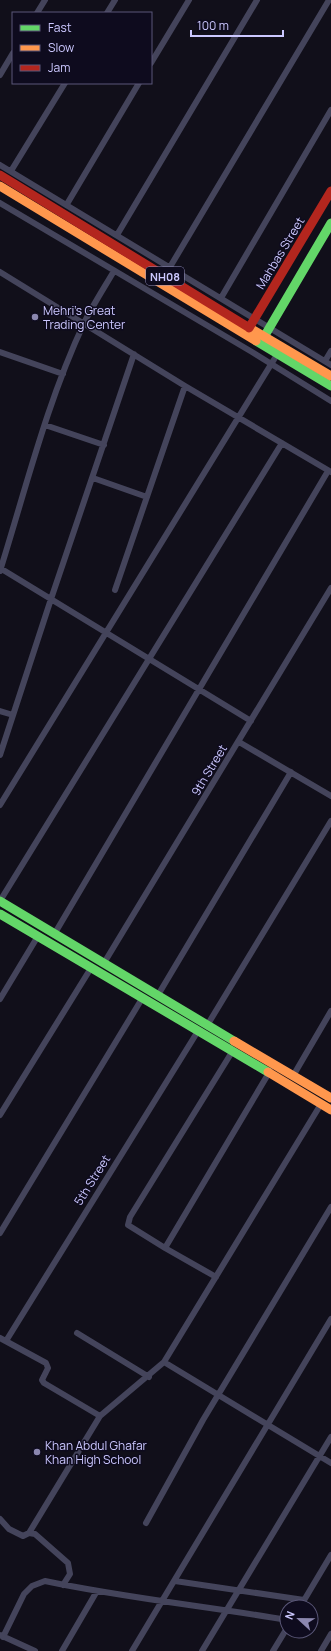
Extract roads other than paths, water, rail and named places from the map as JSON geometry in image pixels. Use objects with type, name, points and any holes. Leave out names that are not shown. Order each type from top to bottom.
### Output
[{"type":"main road","name":"NH08","points":[[0,175],[264,337],[279,351],[331,376]]},
{"type":"main road","name":"NH08","points":[[0,186],[279,351],[331,386]]},
{"type":"main road","name":"Mahbas Street","points":[[249,328],[331,191]]},
{"type":"main road","points":[[264,337],[331,223]]},
{"type":"main road","points":[[0,901],[331,1098]]},
{"type":"main road","points":[[0,914],[143,997],[232,1052],[331,1110]]},
{"type":"street","points":[[38,12],[45,0]]},
{"type":"street","points":[[108,12],[115,0]]},
{"type":"street","points":[[152,61],[189,0]]},
{"type":"street","points":[[117,235],[257,0]]},
{"type":"street","points":[[170,267],[329,0]]},
{"type":"street","points":[[0,75],[12,56]]},
{"type":"street","points":[[11,171],[64,84]]},
{"type":"street","points":[[67,204],[138,84]]},
{"type":"street","points":[[221,298],[331,110]]},
{"type":"street","points":[[0,165],[67,204],[331,365]]},
{"type":"street","points":[[0,203],[331,401]]},
{"type":"street","points":[[114,271],[84,323],[63,374],[45,425],[0,569],[107,632],[251,721]]},
{"type":"street","points":[[0,272],[185,386],[330,472],[56,933]]},
{"type":"street","points":[[0,805],[279,351]]},
{"type":"street","points":[[325,361],[331,351]]},
{"type":"street","points":[[0,352],[63,374]]},
{"type":"street","points":[[0,755],[134,354]]},
{"type":"street","points":[[115,590],[185,386]]},
{"type":"street","points":[[45,425],[104,445]]},
{"type":"street","points":[[0,901],[282,443]]},
{"type":"street","points":[[92,478],[147,497]]},
{"type":"street","name":"9th Street","points":[[104,963],[331,589]]},
{"type":"street","points":[[0,710],[13,715]]},
{"type":"street","points":[[239,742],[331,796]]},
{"type":"street","points":[[158,995],[290,772]]},
{"type":"street","points":[[208,1024],[331,821]]},
{"type":"street","points":[[0,999],[38,936]]},
{"type":"street","points":[[0,1115],[91,968]]},
{"type":"street","points":[[0,1233],[143,997]]},
{"type":"street","points":[[293,1076],[331,1011]]},
{"type":"street","name":"5th Street","points":[[3,1340],[198,1031]]},
{"type":"street","points":[[216,1277],[128,1225],[129,1221],[232,1052]]},
{"type":"street","points":[[165,1248],[274,1064]]},
{"type":"street","points":[[29,1533],[100,1416],[149,1377],[164,1362],[321,1104]]},
{"type":"street","points":[[146,1523],[203,1420],[219,1396],[331,1207]]},
{"type":"street","points":[[132,1651],[175,1582],[331,1319]]},
{"type":"street","points":[[78,1333],[149,1377]]},
{"type":"street","points":[[3,1340],[46,1363],[48,1368],[42,1380],[44,1383],[100,1416]]},
{"type":"street","points":[[164,1362],[331,1463]]},
{"type":"street","points":[[202,1651],[331,1437]]},
{"type":"street","points":[[0,1518],[9,1529],[22,1536],[29,1533],[35,1534],[68,1563],[70,1574],[63,1585]]},
{"type":"street","points":[[305,1599],[331,1555]]},
{"type":"street","points":[[35,1651],[1,1636],[24,1594],[32,1586],[45,1581],[162,1602],[227,1610],[279,1619]]},
{"type":"street","points":[[175,1582],[297,1599]]},
{"type":"street","points":[[62,1651],[97,1591]]},
{"type":"street","points":[[321,1651],[331,1634]]},
{"type":"street","points":[[273,1651],[280,1639]]},
{"type":"place","name":"Mehri's Great Trading Center","points":[[35,317]]},
{"type":"place","name":"Khan Abdul Ghafar Khan High School","points":[[37,1452]]}]
